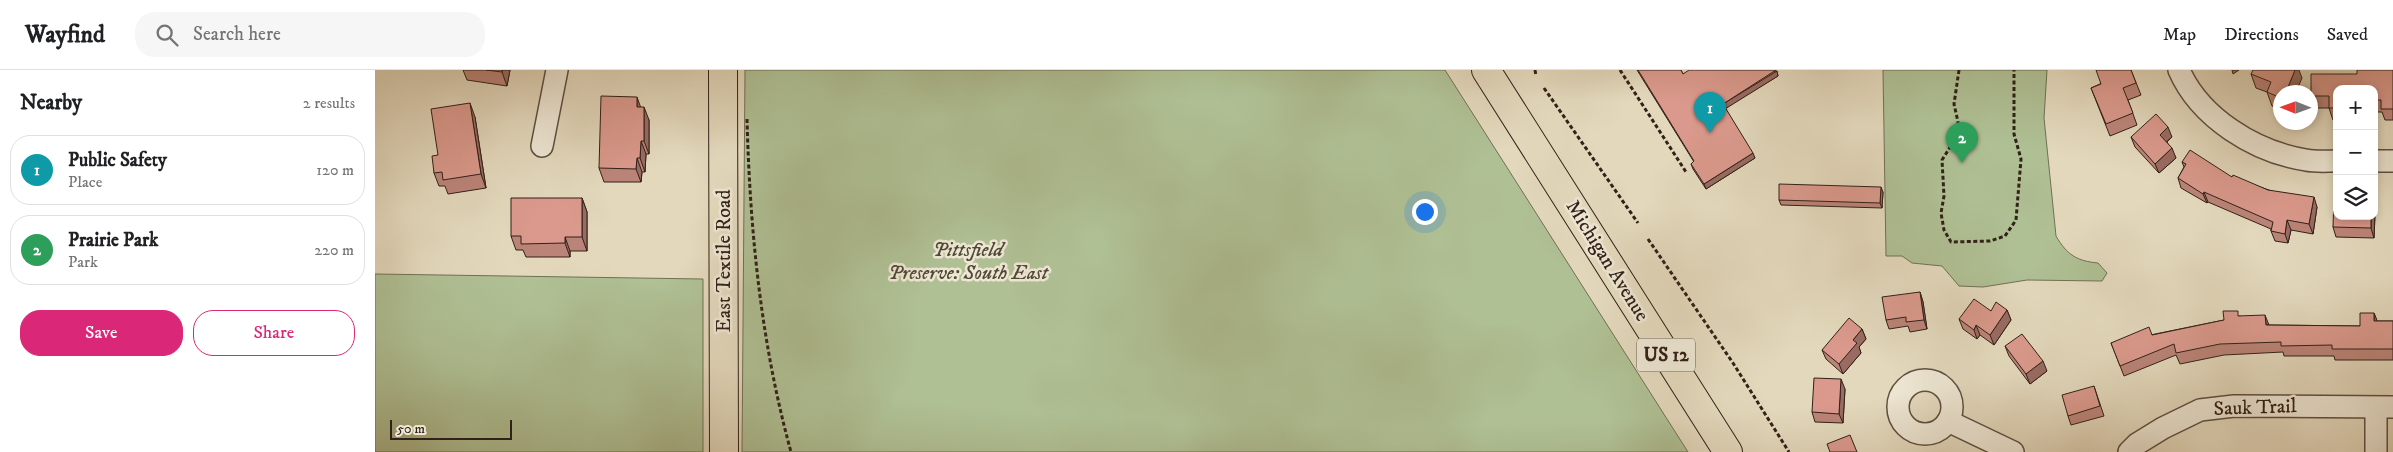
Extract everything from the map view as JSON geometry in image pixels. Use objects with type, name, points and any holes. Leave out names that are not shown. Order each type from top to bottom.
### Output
[{"type":"main road","name":"East Textile Road","points":[[723,70],[725,452]]},
{"type":"main road","name":"Michigan Avenue","points":[[1486,70],[1728,452]]},
{"type":"street","points":[[543,146],[557,70]]},
{"type":"street","points":[[2179,70],[2186,85],[2217,120],[2251,144],[2306,160],[2333,161]]},
{"type":"street","points":[[2378,161],[2393,161]]},
{"type":"street","name":"Sauk Trail","points":[[2129,452],[2137,444],[2163,428],[2200,410],[2235,406],[2385,407]]},
{"type":"street","points":[[2377,452],[2385,407]]},
{"type":"street","points":[[1948,421],[2013,452]]},
{"type":"path","points":[[1535,70],[1537,76]]},
{"type":"path","points":[[1620,70],[1686,172]]},
{"type":"path","points":[[1959,70],[1954,104],[1958,122],[1954,140],[1942,160],[1944,196],[1941,213],[1944,230],[1951,242],[1990,241],[2005,236],[2017,220],[2021,159],[2015,134],[2014,70]]},
{"type":"path","points":[[1544,88],[1638,224]]},
{"type":"path","points":[[747,117],[751,225],[761,313],[781,418],[791,452]]},
{"type":"path","points":[[1648,239],[1733,363],[1789,452]]},
{"type":"green space","name":"Pittsfield Preserve: South East","points":[[745,70],[1445,70],[1688,452],[742,452]]},
{"type":"green space","points":[[1883,70],[2047,70],[2044,118],[2056,236],[2064,248],[2073,256],[2084,261],[2098,263],[2107,273],[2102,281],[2027,280],[1983,287],[1959,286],[1942,266],[1912,263],[1902,256],[1886,256]]},
{"type":"green space","points":[[375,274],[703,279],[703,452],[375,452]]},
{"type":"building","points":[[486,70],[502,70],[502,72]]},
{"type":"building","points":[[1638,70],[1681,70],[1683,74],[1689,70],[1776,70],[1723,104],[1753,153],[1704,184],[1691,164],[1694,161]]},
{"type":"building","points":[[2096,70],[2131,70],[2136,83],[2123,88],[2133,113],[2106,124],[2091,88],[2101,84]]},
{"type":"building","points":[[2253,70],[2295,70],[2289,85],[2273,85],[2273,95],[2267,92],[2271,82],[2251,74]]},
{"type":"building","points":[[2357,70],[2393,70],[2393,109],[2381,109],[2381,100],[2378,100],[2378,85],[2333,85],[2333,108],[2329,108],[2329,96],[2318,96],[2318,85],[2311,85],[2311,74],[2357,74]]},
{"type":"building","points":[[601,96],[637,97],[637,107],[644,107],[644,141],[641,141],[640,158],[637,158],[636,169],[599,168]]},
{"type":"building","points":[[470,103],[481,174],[443,180],[442,172],[434,173],[432,156],[438,155],[431,109]]},
{"type":"building","points":[[2156,114],[2168,127],[2160,135],[2172,148],[2155,164],[2131,137]]},
{"type":"building","points":[[2190,150],[2232,177],[2233,175],[2268,190],[2314,197],[2309,224],[2287,220],[2285,234],[2271,231],[2273,222],[2204,192],[2203,194],[2178,178],[2186,164],[2182,162]]},
{"type":"building","points":[[1779,184],[1881,187],[1880,203],[1779,200]]},
{"type":"building","points":[[511,198],[582,198],[582,237],[565,237],[565,243],[521,244],[521,236],[511,236]]},
{"type":"building","points":[[2333,220],[2371,220],[2371,228],[2333,227]]},
{"type":"building","points":[[1920,292],[1924,320],[1906,322],[1906,317],[1886,320],[1882,297]]},
{"type":"building","points":[[1974,299],[1991,311],[1996,302],[2007,310],[1990,335],[1976,325],[1974,330],[1959,319]]},
{"type":"building","points":[[2223,311],[2238,311],[2238,316],[2265,315],[2266,325],[2360,326],[2360,313],[2374,313],[2374,321],[2393,321],[2393,349],[2332,349],[2332,345],[2281,346],[2281,342],[2220,344],[2176,353],[2174,344],[2120,366],[2111,343],[2149,327],[2152,335],[2224,320]]},
{"type":"building","points":[[1849,318],[1862,329],[1853,340],[1857,343],[1839,364],[1822,350]]},
{"type":"building","points":[[2022,334],[2043,361],[2026,374],[2005,346]]},
{"type":"building","points":[[1814,378],[1841,379],[1839,414],[1812,412]]},
{"type":"building","points":[[2094,386],[2100,406],[2068,416],[2062,395]]},
{"type":"building","points":[[1850,435],[1857,452],[1830,452],[1827,444]]},
{"type":"place","name":"Public Safety","points":[[1710,133]]},
{"type":"place","name":"Prairie Park","points":[[1962,163]]}]
